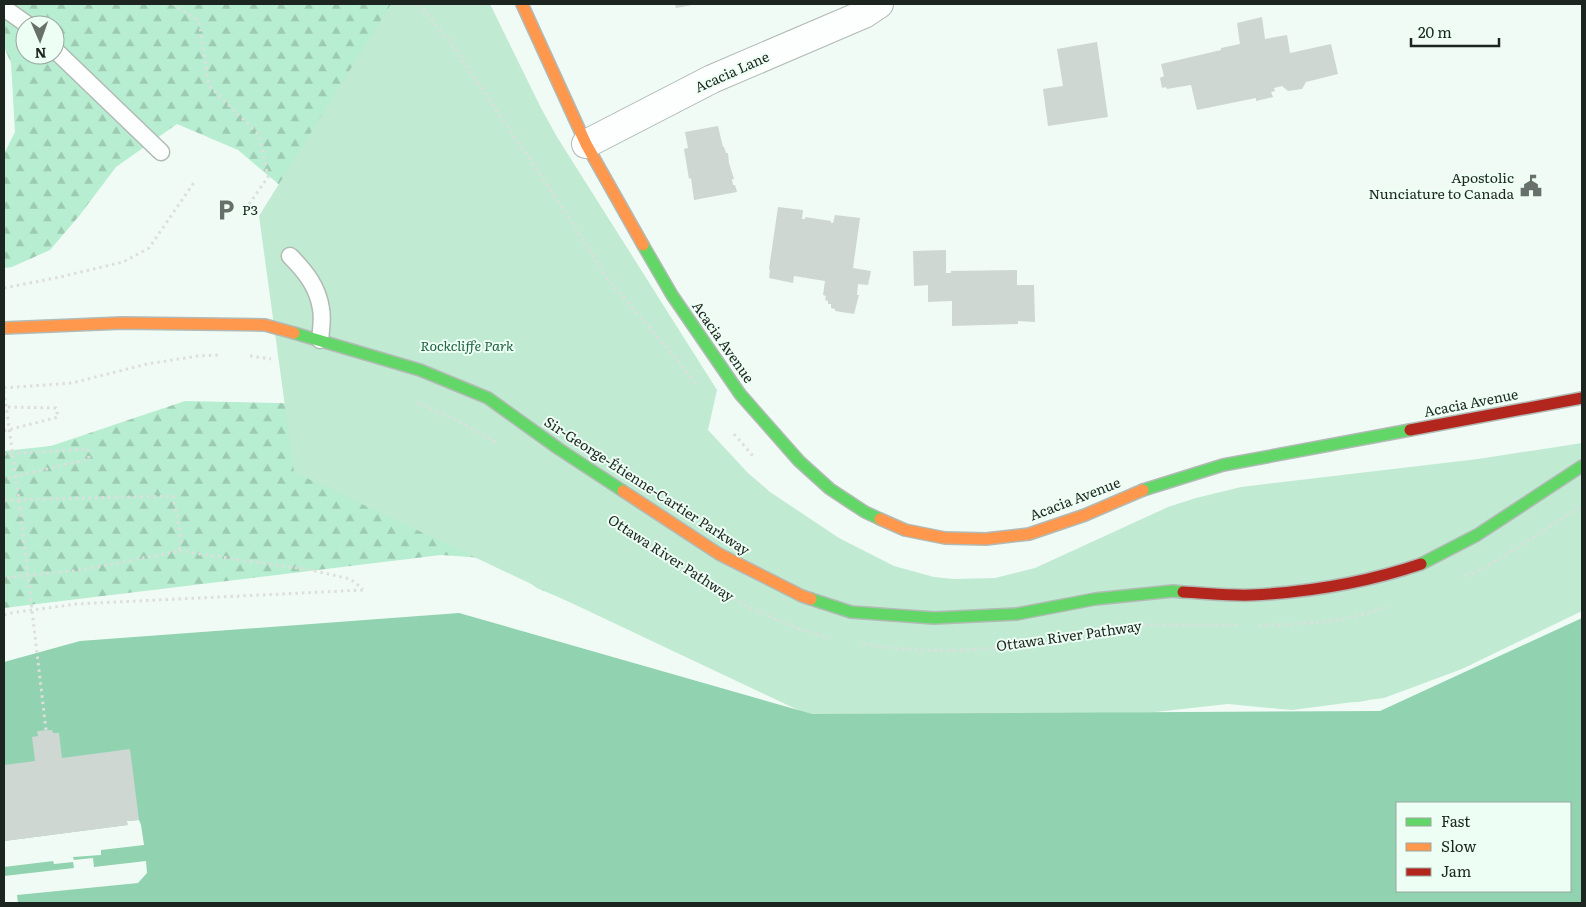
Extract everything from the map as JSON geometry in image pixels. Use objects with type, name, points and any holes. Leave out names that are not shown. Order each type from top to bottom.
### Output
[{"type":"main road","name":"Acacia Avenue","points":[[522,4],[586,144],[605,180],[672,295],[740,394],[800,461],[830,489],[865,512],[905,530],[945,538],[986,539],[1029,534],[1085,515],[1128,495],[1223,465],[1582,398]]},
{"type":"main road","name":"Sir-George-Étienne-Cartier Parkway","points":[[4,328],[122,323],[265,325],[420,370],[488,398],[559,449],[719,554],[802,596],[851,612],[943,618],[1016,614],[1095,599],[1173,591],[1251,595],[1334,587],[1382,577],[1425,563],[1477,535],[1582,466]]},
{"type":"street","name":"Acacia Lane","points":[[586,144],[712,79],[864,14],[879,4]]},
{"type":"lane","points":[[4,8],[15,16]]},
{"type":"lane","points":[[65,60],[161,152]]},
{"type":"lane","points":[[290,256],[303,269],[315,288],[322,310],[320,340]]},
{"type":"path","points":[[173,4],[199,20],[209,86],[259,135],[268,176],[240,217]]},
{"type":"path","points":[[4,288],[123,262],[149,248],[194,181]]},
{"type":"path","points":[[46,730],[4,389],[72,383],[147,364],[198,356],[227,355]]},
{"type":"path","points":[[247,355],[276,360]]},
{"type":"path","points":[[412,400],[462,423],[505,448]]},
{"type":"path","points":[[4,431],[58,417],[56,408],[6,407]]},
{"type":"path","points":[[4,454],[88,449],[89,459],[4,479]]},
{"type":"path","points":[[4,500],[174,496],[181,538],[180,551]]},
{"type":"path","points":[[1458,580],[1485,568],[1582,506]]},
{"type":"path","name":"Ottawa River Pathway","points":[[641,540],[721,592],[769,616],[807,632],[834,639]]},
{"type":"path","points":[[4,578],[81,570],[180,551],[311,570],[350,579],[363,590],[76,604],[4,615]]},
{"type":"path","points":[[1251,625],[1299,625],[1336,621],[1369,614],[1395,605]]},
{"type":"path","name":"Ottawa River Pathway","points":[[1047,640],[1146,625],[1242,625]]},
{"type":"path","name":"Ottawa River Pathway","points":[[860,644],[902,650],[961,651],[1018,644]]},
{"type":"green space","points":[[4,4],[474,4],[295,198],[238,150],[177,124],[116,167],[79,216],[50,250],[12,267],[4,268],[4,154],[15,132],[11,63],[4,47]]},
{"type":"green space","name":"Rockcliffe Park","points":[[391,4],[490,4],[557,137],[717,390],[708,430],[748,473],[770,492],[839,538],[894,566],[934,577],[954,579],[995,578],[1035,568],[1168,507],[1241,487],[1478,459],[1582,443],[1582,611],[1462,669],[1384,698],[1292,710],[1228,704],[1155,712],[817,719],[294,472],[259,216]]},
{"type":"green space","points":[[185,401],[324,404],[428,442],[1369,700],[1358,702],[1228,704],[774,688],[537,588],[498,559],[441,555],[4,608],[4,451],[51,446]]},
{"type":"shaded area","points":[[459,613],[812,714],[1380,711],[1582,618],[1582,903],[4,903],[4,662],[80,641]]},
{"type":"pier","points":[[139,820],[144,845],[101,850],[101,855],[73,857],[74,860],[93,858],[94,867],[146,861],[147,873],[138,883],[17,895],[18,903],[4,903],[4,876],[74,868],[73,862],[54,864],[53,861],[4,867],[4,841],[127,825],[127,821]]},
{"type":"building","points":[[675,4],[692,4],[692,5],[676,8]]},
{"type":"building","points":[[1262,17],[1265,39],[1287,35],[1290,53],[1331,44],[1338,74],[1306,82],[1302,89],[1288,91],[1282,86],[1274,88],[1275,91],[1271,92],[1273,97],[1256,101],[1256,98],[1197,110],[1191,85],[1167,89],[1166,87],[1162,88],[1160,78],[1164,76],[1161,64],[1240,44],[1237,23]]},
{"type":"building","points":[[1097,42],[1108,117],[1048,126],[1043,89],[1063,86],[1057,49]]},
{"type":"building","points":[[718,126],[723,147],[726,153],[728,153],[734,179],[732,179],[733,185],[735,185],[737,192],[694,200],[684,149],[688,148],[685,132]]},
{"type":"building","points":[[778,207],[803,210],[802,219],[805,219],[805,217],[831,221],[831,223],[833,223],[835,215],[860,218],[853,268],[871,271],[868,285],[858,284],[857,295],[859,295],[854,314],[835,311],[835,309],[831,308],[831,304],[828,304],[828,301],[825,300],[826,296],[823,295],[825,281],[794,276],[793,283],[769,278]]},
{"type":"building","points":[[946,250],[946,273],[951,273],[951,271],[1017,270],[1017,285],[1034,285],[1035,322],[1018,321],[1018,324],[952,326],[952,301],[928,302],[928,285],[914,286],[913,251]]},
{"type":"building","points":[[52,730],[53,733],[59,733],[62,758],[130,749],[139,820],[127,821],[128,825],[4,841],[4,765],[35,761],[32,737],[38,736],[37,731]]},
{"type":"traffic: fast","points":[[643,245],[672,295],[740,394],[799,461],[830,489],[865,512],[880,519]]},
{"type":"traffic: fast","points":[[294,333],[420,370],[488,398],[559,449],[623,491]]},
{"type":"traffic: fast","points":[[1143,490],[1223,465],[1410,430]]},
{"type":"traffic: fast","points":[[1421,564],[1477,535],[1582,466]]},
{"type":"traffic: fast","points":[[811,599],[851,612],[934,618],[1017,614],[1095,599],[1173,591],[1183,592]]},
{"type":"traffic: slow","points":[[522,4],[586,144],[643,245]]},
{"type":"traffic: slow","points":[[4,328],[122,323],[265,325],[294,333]]},
{"type":"traffic: slow","points":[[880,519],[905,530],[945,538],[986,539],[1029,534],[1085,515],[1143,490]]},
{"type":"traffic: slow","points":[[623,491],[719,554],[811,599]]},
{"type":"traffic: jam","points":[[1410,430],[1582,398]]},
{"type":"traffic: jam","points":[[1183,592],[1227,595],[1296,592],[1338,586],[1421,564]]},
{"type":"place","name":"Apostolic Nunciature to Canada","points":[[1531,186]]},
{"type":"place","name":"P3","points":[[226,210]]}]
